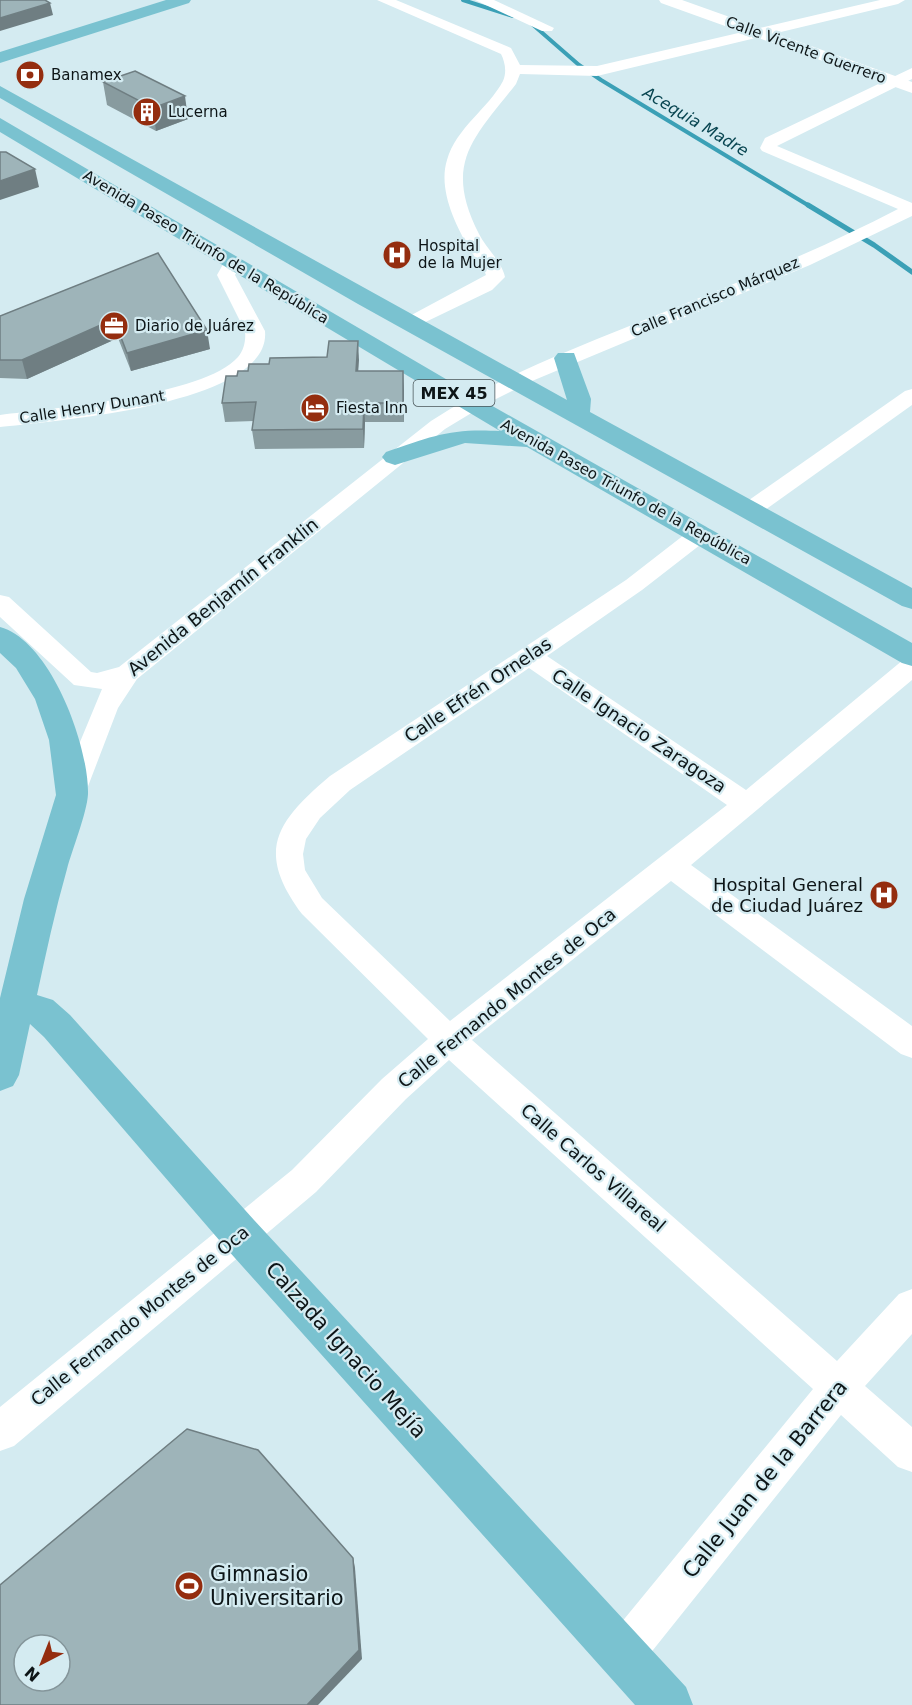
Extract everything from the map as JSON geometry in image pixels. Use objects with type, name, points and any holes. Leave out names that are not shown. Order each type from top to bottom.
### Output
[{"type":"main road","points":[[3,59],[183,0]]},
{"type":"main road","name":"Calle Vicente Guerrero","points":[[667,0],[912,88]]},
{"type":"main road","name":"Avenida Paseo Triunfo de la República","points":[[0,92],[411,323],[912,600]]},
{"type":"main road","name":"Avenida Paseo Triunfo de la República","points":[[0,124],[115,195],[471,404],[701,533],[912,656]]},
{"type":"main road","points":[[60,161],[89,159],[105,150]]},
{"type":"main road","points":[[115,195],[138,183],[163,183]]},
{"type":"main road","points":[[566,357],[579,399],[578,414]]},
{"type":"main road","points":[[395,457],[443,440],[465,436],[534,440]]},
{"type":"main road","points":[[0,637],[26,661],[51,698],[64,740],[72,795]]},
{"type":"main road","name":"Avenida Benjamín Franklin","points":[[0,1075],[41,899],[72,795]]},
{"type":"main road","name":"Calzada Ignacio Mejía","points":[[18,1003],[40,1011],[57,1026],[240,1234],[668,1705]]},
{"type":"street","points":[[384,0],[506,51],[513,61],[514,69],[511,81],[459,151],[454,173],[458,196],[472,241],[495,272],[496,277],[485,286],[411,323]]},
{"type":"street","points":[[488,3],[508,0]]},
{"type":"street","points":[[514,69],[597,71],[898,0]]},
{"type":"street","points":[[488,3],[547,28]]},
{"type":"street","points":[[912,73],[771,141],[768,147],[775,153],[912,209]]},
{"type":"street","name":"Calle Francisco Márquez","points":[[516,381],[566,357],[848,242],[912,209]]},
{"type":"street","name":"Calle Henry Dunant","points":[[0,421],[164,397],[208,383],[239,366],[248,358],[256,342],[255,328],[226,275],[233,263]]},
{"type":"street","name":"Avenida Benjamín Franklin","points":[[72,795],[105,708],[112,694],[128,673],[395,457],[471,404],[516,381]]},
{"type":"street","points":[[750,510],[912,395]]},
{"type":"street","points":[[0,409],[38,415]]},
{"type":"street","name":"Calle Efrén Ornelas","points":[[289,869],[289,848],[297,826],[313,805],[340,783],[634,585],[701,533]]},
{"type":"street","points":[[0,603],[83,679],[97,682],[128,673]]},
{"type":"street","name":"Calle Ignacio Zaragoza","points":[[530,656],[747,805]]},
{"type":"street","name":"Calle Fernando Montes de Oca","points":[[0,1432],[304,1181],[394,1089],[448,1040],[747,805],[912,666]]},
{"type":"street","points":[[671,865],[912,1044]]},
{"type":"street","name":"Calle Carlos Villareal","points":[[289,869],[297,889],[312,906],[448,1040],[912,1453]]},
{"type":"street","name":"Calle Juan de la Barrera","points":[[622,1655],[838,1389],[912,1307]]},
{"type":"building","points":[[0,0],[45,0],[50,3],[0,18]]},
{"type":"building","points":[[135,71],[185,96],[153,108],[103,82]]},
{"type":"building","points":[[0,152],[6,152],[35,169],[0,181]]},
{"type":"building","name":"Diario de Juárez","points":[[158,253],[207,330],[127,353],[114,319],[22,360],[0,360],[0,316]]},
{"type":"building","name":"Fiesta Inn","points":[[329,341],[358,341],[356,371],[403,371],[403,403],[364,403],[363,429],[252,430],[256,402],[222,403],[226,376],[237,376],[238,371],[248,371],[249,364],[269,364],[270,358],[327,357]]},
{"type":"building","name":"Gimnasio Universitario","points":[[187,1429],[258,1450],[353,1558],[359,1650],[307,1705],[0,1705],[0,1585]]},
{"type":"waterway","name":"Acequia Madre","points":[[463,0],[513,16]]},
{"type":"waterway","name":"Acequia Madre","points":[[532,24],[579,65],[601,80],[811,207]]},
{"type":"waterway","name":"Acequia Madre","points":[[808,205],[874,245],[912,272]]},
{"type":"place","name":"Banamex","points":[[30,75]]},
{"type":"place","name":"Lucerna","points":[[147,112]]},
{"type":"place","name":"Hospital de la Mujer","points":[[397,255]]},
{"type":"place","name":"Diario de Juárez","points":[[114,326]]},
{"type":"place","name":"Fiesta Inn","points":[[315,408]]},
{"type":"place","name":"Hospital General de Ciudad Juárez","points":[[884,895]]},
{"type":"place","name":"Gimnasio Universitario","points":[[189,1586]]}]
